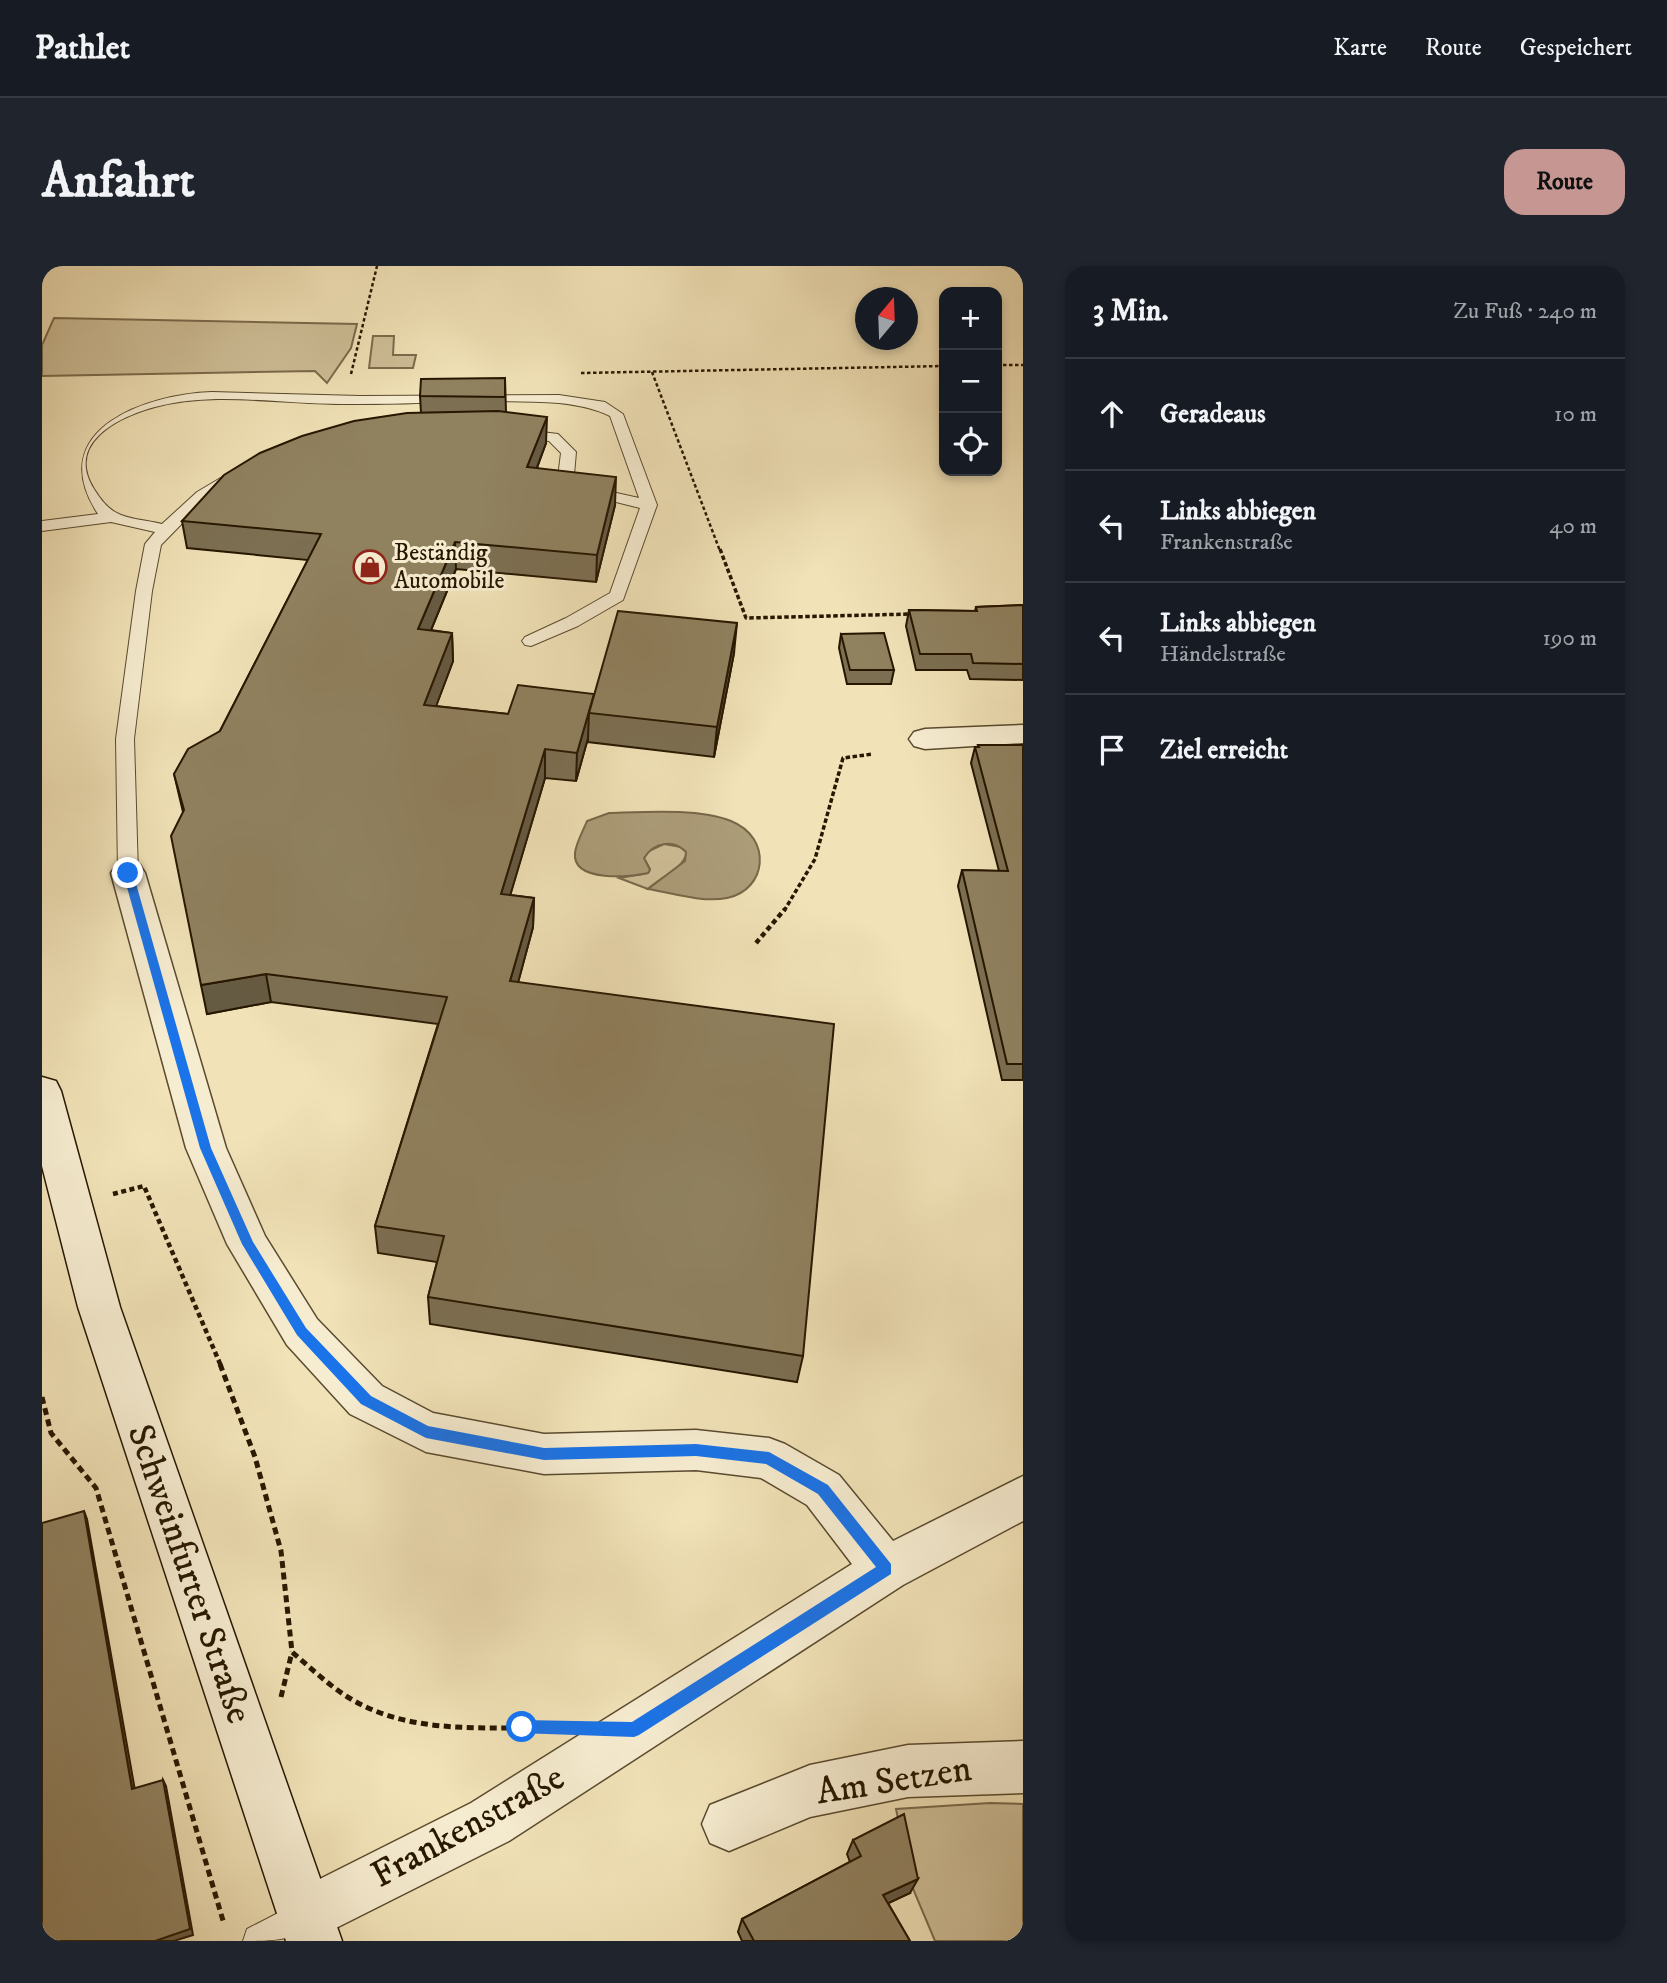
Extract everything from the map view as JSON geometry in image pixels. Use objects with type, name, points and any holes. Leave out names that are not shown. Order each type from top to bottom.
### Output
[{"type":"street","points":[[925,739],[1023,734]]},
{"type":"street","points":[[128,873],[206,1148],[248,1244],[302,1332],[366,1400],[426,1432],[544,1454],[696,1450],[769,1458],[823,1490],[886,1569]]},
{"type":"street","name":"Schweinfurter Straße","points":[[42,1091],[99,1307],[310,1928]]},
{"type":"street","name":"Frankenstraße","points":[[310,1928],[490,1822],[886,1569],[1023,1497]]},
{"type":"street","name":"Am Setzen","points":[[729,1824],[810,1791],[908,1771],[1023,1767]]},
{"type":"lane","points":[[112,517],[99,507],[81,484],[76,464],[83,442],[101,427],[130,411],[170,399],[211,394],[293,399],[559,399],[600,405],[616,414],[649,505],[617,596],[572,622],[530,641]]},
{"type":"lane","points":[[499,431],[554,437],[569,452],[566,477],[589,491],[649,505]]},
{"type":"lane","points":[[128,873],[125,739],[153,544],[164,529],[202,495],[251,468]]},
{"type":"lane","points":[[42,526],[112,517],[164,529]]},
{"type":"lane","points":[[259,1941],[310,1928]]},
{"type":"path","points":[[351,377],[377,266]]},
{"type":"path","points":[[1002,365],[1023,365]]},
{"type":"path","points":[[570,373],[939,366]]},
{"type":"path","points":[[652,372],[746,618],[912,614]]},
{"type":"path","points":[[756,943],[787,908],[816,859],[843,758],[873,754]]},
{"type":"path","points":[[72,1205],[144,1185],[229,1387],[259,1468],[282,1554],[292,1652],[352,1700],[392,1718],[422,1726],[475,1730],[550,1728]]},
{"type":"path","points":[[42,1397],[51,1433],[96,1488],[225,1928]]},
{"type":"shaded area","points":[[54,318],[357,324],[351,348],[327,383],[315,371],[42,376],[42,345]]},
{"type":"shaded area","points":[[373,336],[394,336],[393,355],[416,355],[413,368],[369,368]]},
{"type":"shaded area","points":[[688,812],[731,821],[745,829],[754,839],[760,863],[757,875],[740,893],[727,898],[698,898],[648,889],[685,861],[686,852],[670,844],[653,848],[644,858],[650,870],[648,873],[629,876],[593,874],[577,863],[575,853],[578,841],[587,821],[609,813]]},
{"type":"shaded area","points":[[664,844],[681,847],[687,852],[681,864],[670,873],[648,889],[619,878],[648,873],[650,869],[644,858],[649,851]]},
{"type":"shaded area","points":[[990,1803],[1023,1804],[1023,1941],[935,1941],[911,1884],[896,1809]]},
{"type":"building","points":[[505,378],[505,397],[420,396],[421,379]]},
{"type":"building","points":[[498,411],[547,417],[527,467],[616,477],[597,555],[455,542],[418,629],[452,633],[424,705],[508,714],[518,685],[594,694],[577,753],[545,749],[501,894],[534,898],[510,981],[834,1024],[803,1356],[428,1297],[444,1236],[375,1226],[447,997],[266,974],[201,985],[171,836],[184,810],[174,774],[188,749],[220,731],[321,534],[182,521],[224,475],[260,453],[302,436],[354,421],[407,413]]},
{"type":"building","points":[[1023,605],[1023,664],[973,663],[971,654],[920,654],[909,610],[977,611],[976,607]]},
{"type":"building","points":[[618,611],[737,623],[717,727],[589,713]]},
{"type":"building","points":[[884,633],[894,670],[850,670],[841,634]]},
{"type":"building","points":[[978,745],[1023,745],[1023,1064],[1007,1064],[962,870],[1008,871],[975,747],[979,747]]},
{"type":"building","points":[[84,1511],[132,1789],[163,1780],[190,1929],[155,1941],[42,1941],[42,1523]]},
{"type":"building","points":[[904,1814],[918,1879],[883,1895],[910,1941],[754,1941],[742,1919],[861,1856],[853,1840]]},
{"type":"place","name":"Beständig Automobile","points":[[370,567]]},
{"type":"route","points":[[128,873],[206,1148],[248,1244],[302,1332],[366,1400],[426,1432],[544,1454],[696,1450],[769,1458],[823,1490],[886,1569],[634,1730],[522,1727]]}]
